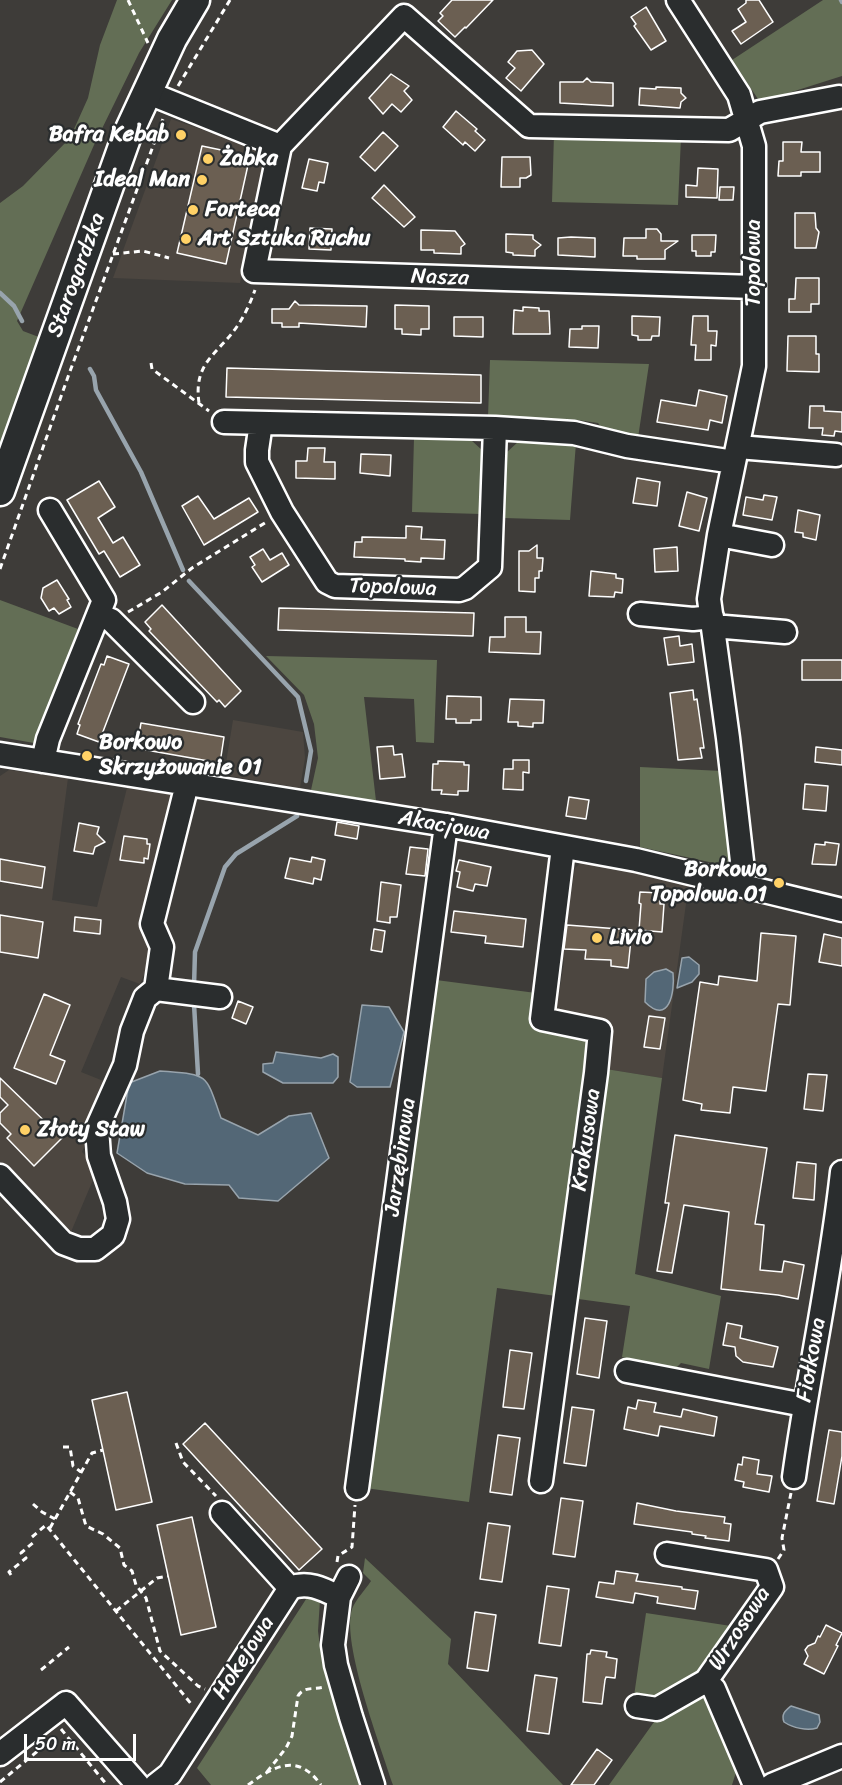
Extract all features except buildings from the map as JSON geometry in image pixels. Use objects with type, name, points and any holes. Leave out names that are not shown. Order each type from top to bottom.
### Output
[{"type":"main road","name":"Starogardzka","points":[[0,491],[126,138],[158,97],[172,39],[195,0]]},
{"type":"street","points":[[678,0],[739,95],[747,120]]},
{"type":"street","points":[[263,273],[254,271],[280,146],[412,8],[529,126],[729,130],[760,112],[839,97]]},
{"type":"street","points":[[158,97],[280,146]]},
{"type":"street","name":"Topolowa","points":[[738,883],[742,861],[710,599],[719,535],[754,366],[754,146],[747,120]]},
{"type":"street","name":"Nasza","points":[[263,273],[754,287]]},
{"type":"street","points":[[224,422],[495,428],[574,433],[627,446],[736,454],[836,455]]},
{"type":"street","name":"Topolowa","points":[[261,423],[256,450],[257,462],[282,512],[327,582],[335,586],[459,590],[465,588],[490,567],[495,428]]},
{"type":"street","points":[[43,761],[48,739],[105,619],[104,600],[50,510]]},
{"type":"street","points":[[719,535],[772,545]]},
{"type":"street","points":[[640,614],[712,621],[785,632]]},
{"type":"street","points":[[105,619],[193,702]]},
{"type":"street","name":"Akacjowa","points":[[0,754],[446,825],[636,860],[842,910]]},
{"type":"street","points":[[0,1176],[63,1243],[79,1249],[95,1249],[113,1235],[118,1219],[115,1202],[99,1156],[97,1128],[125,1065],[132,1031],[145,998],[156,989],[162,947],[152,924],[187,784]]},
{"type":"street","name":"Jarzębinowa","points":[[357,1488],[446,825]]},
{"type":"street","name":"Krokusowa","points":[[541,1481],[600,1031],[542,1019],[563,847]]},
{"type":"street","points":[[156,989],[220,997]]},
{"type":"street","name":"Fiołkowa","points":[[794,1477],[804,1405],[838,1211],[842,1173]]},
{"type":"street","points":[[627,1371],[804,1405]]},
{"type":"street","points":[[222,1513],[290,1588],[301,1584],[321,1588],[344,1587],[333,1645],[336,1665],[373,1785]]},
{"type":"street","points":[[667,1554],[766,1570]]},
{"type":"street","name":"Wrzosowa","points":[[755,1785],[714,1689],[706,1681],[772,1587],[766,1570]]},
{"type":"street","name":"Hokejowa","points":[[170,1781],[204,1720],[290,1588]]},
{"type":"street","points":[[637,1706],[657,1709],[706,1681]]},
{"type":"street","points":[[0,1754],[66,1703],[138,1785]]},
{"type":"street","points":[[772,1785],[842,1756]]},
{"type":"path","points":[[128,0],[144,37]]},
{"type":"path","points":[[0,569],[112,255],[158,97],[230,0]]},
{"type":"path","points":[[112,255],[143,251],[169,258]]},
{"type":"path","points":[[199,402],[200,373],[238,325],[263,273]]},
{"type":"path","points":[[151,363],[152,369],[224,422]]},
{"type":"path","points":[[105,619],[162,592],[192,568],[282,512]]},
{"type":"path","points":[[176,1443],[183,1462],[224,1504],[222,1513]]},
{"type":"path","points":[[63,1447],[70,1447],[73,1466],[81,1472]]},
{"type":"path","points":[[49,1529],[92,1453],[103,1450]]},
{"type":"path","points":[[766,1570],[777,1561],[784,1550],[782,1538],[794,1477]]},
{"type":"path","points":[[344,1587],[337,1564],[338,1556],[352,1547],[357,1488]]},
{"type":"path","points":[[70,1492],[78,1498],[86,1526],[103,1533],[120,1548],[124,1565],[132,1571],[136,1585],[146,1598],[160,1651],[198,1686],[221,1695]]},
{"type":"path","points":[[33,1504],[55,1519]]},
{"type":"path","points":[[32,1537],[46,1525],[204,1720]]},
{"type":"path","points":[[11,1575],[9,1572],[26,1558],[21,1553],[35,1541]]},
{"type":"path","points":[[116,1611],[157,1578],[168,1576]]},
{"type":"path","points":[[41,1670],[69,1647]]},
{"type":"path","points":[[248,1785],[267,1772],[286,1748],[292,1736],[298,1696],[302,1691],[331,1684]]},
{"type":"path","points":[[50,1715],[107,1785]]},
{"type":"path","points":[[0,1782],[45,1745]]},
{"type":"path","points":[[267,1772],[292,1765],[311,1771],[321,1785]]},
{"type":"shaded area","points":[[171,119],[259,149],[266,164],[240,283],[113,278]]},
{"type":"shaded area","points":[[233,720],[303,732],[305,758],[300,788],[224,775]]},
{"type":"shaded area","points":[[9,770],[68,778],[52,900],[97,907],[127,788],[175,795],[144,915],[166,921],[140,984],[121,977],[81,1072],[111,1084],[82,1152],[98,1168],[68,1239],[0,1166],[0,776]]},
{"type":"shaded area","points":[[584,860],[689,882],[662,1078],[606,1069],[556,1013],[564,962],[557,947],[563,904],[571,893],[575,868]]},
{"type":"green space","points":[[117,0],[172,0],[139,53],[94,145],[17,321],[23,331],[44,339],[0,462],[0,203],[23,186],[70,138],[88,98],[100,45]]},
{"type":"green space","points":[[823,0],[842,0],[842,76],[760,102],[732,60]]},
{"type":"green space","points":[[554,134],[681,137],[678,205],[552,202]]},
{"type":"green space","points":[[490,360],[649,364],[638,438],[606,433],[598,423],[578,420],[488,417]]},
{"type":"green space","points":[[414,438],[471,440],[483,451],[481,514],[412,512]]},
{"type":"green space","points":[[519,441],[576,443],[570,520],[504,518],[506,453]]},
{"type":"green space","points":[[0,600],[78,629],[34,743],[0,737]]},
{"type":"green space","points":[[266,656],[437,660],[434,743],[416,742],[414,699],[364,697],[376,801],[311,790],[318,758],[314,724],[304,695]]},
{"type":"green space","points":[[640,767],[722,771],[733,859],[723,865],[640,847]]},
{"type":"green space","points":[[436,980],[536,993],[556,1013],[612,1024],[606,1069],[662,1078],[635,1274],[721,1296],[709,1369],[681,1363],[674,1370],[622,1357],[630,1306],[497,1288],[469,1502],[365,1488]]},
{"type":"green space","points":[[365,1558],[451,1639],[448,1664],[563,1785],[393,1785],[364,1696],[352,1646],[350,1625],[352,1609],[371,1581],[363,1573]]},
{"type":"green space","points":[[310,1593],[320,1600],[318,1631],[322,1662],[359,1785],[211,1785],[197,1768]]},
{"type":"green space","points":[[646,1613],[731,1626],[695,1678],[661,1700],[634,1696]]},
{"type":"green space","points":[[691,1696],[708,1699],[737,1769],[732,1785],[609,1785],[654,1722]]},
{"type":"water","points":[[689,957],[699,965],[699,974],[692,982],[677,988],[682,958]]},
{"type":"water","points":[[666,969],[673,973],[673,989],[669,1004],[660,1010],[645,1002],[646,979],[654,972]]},
{"type":"water","points":[[362,1005],[389,1007],[404,1032],[390,1087],[357,1087],[350,1082]]},
{"type":"water","points":[[276,1052],[321,1058],[333,1054],[338,1057],[338,1077],[333,1083],[283,1083],[263,1072],[263,1064],[273,1063]]},
{"type":"water","points":[[160,1071],[188,1074],[203,1079],[212,1092],[221,1118],[258,1135],[289,1116],[311,1113],[329,1158],[278,1201],[239,1198],[229,1185],[185,1184],[147,1173],[117,1153],[129,1083]]},
{"type":"water","points":[[791,1706],[819,1715],[820,1722],[817,1728],[800,1728],[784,1722],[784,1713]]},
{"type":"waterway","points":[[0,293],[14,306],[22,321]]},
{"type":"waterway","points":[[90,369],[94,376],[96,390],[141,472],[183,570]]},
{"type":"waterway","points":[[189,581],[298,697],[311,751],[306,781]]},
{"type":"waterway","points":[[194,986],[195,952],[225,867],[236,854],[297,816]]},
{"type":"waterway","points":[[194,1004],[198,1074]]},
{"type":"place","name":"Bafra Kebab","points":[[181,135]]},
{"type":"place","name":"Żabka","points":[[208,159]]},
{"type":"place","name":"Ideal Man","points":[[202,180]]},
{"type":"place","name":"Forteca","points":[[193,210]]},
{"type":"place","name":"Art Sztuka Ruchu","points":[[186,239]]},
{"type":"place","name":"Borkowo Skrzyżowanie 01","points":[[87,756]]},
{"type":"place","name":"Borkowo Topolowa 01","points":[[779,883]]},
{"type":"place","name":"Livio","points":[[597,938]]},
{"type":"place","name":"Złoty Staw","points":[[25,1130]]}]
